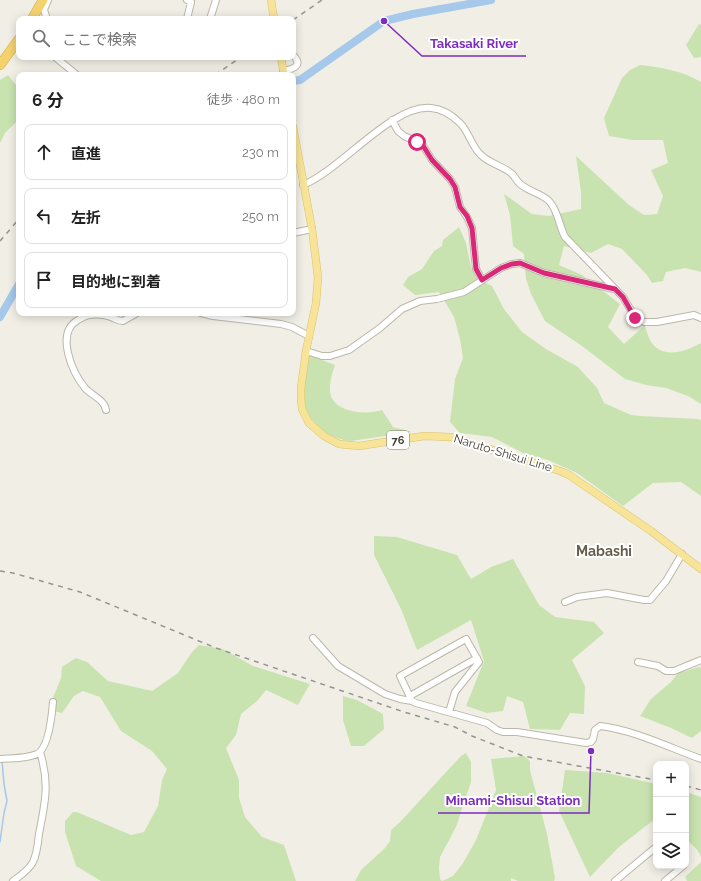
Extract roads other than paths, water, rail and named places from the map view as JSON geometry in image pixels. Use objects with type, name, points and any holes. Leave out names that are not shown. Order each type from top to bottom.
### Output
[{"type":"highway","points":[[34,16],[43,0]]},
{"type":"highway","points":[[0,65],[16,43]]},
{"type":"main road","points":[[271,0],[274,16]]},
{"type":"main road","points":[[282,60],[284,72]]},
{"type":"main road","name":"76","points":[[296,144],[303,185]]},
{"type":"main road","name":"Naruto-Shisui Line","points":[[303,185],[312,229],[318,277],[316,303],[306,351],[301,388],[302,409],[309,423],[331,441],[347,446],[359,446],[424,436],[451,437],[551,467],[569,475],[645,526],[701,569]]},
{"type":"street","points":[[46,16],[44,10],[48,0]]},
{"type":"street","points":[[211,16],[216,0]]},
{"type":"street","points":[[188,16],[190,1]]},
{"type":"street","points":[[287,72],[295,69],[298,65],[296,58]]},
{"type":"street","points":[[59,60],[73,72]]},
{"type":"street","points":[[303,185],[312,182],[392,120],[418,109],[431,108],[441,110],[461,123],[479,154],[511,173],[517,182],[549,201],[554,208],[565,237],[623,297],[635,318],[644,322],[657,322],[694,315],[701,318]]},
{"type":"street","points":[[392,120],[398,131],[404,136],[422,144],[432,160],[450,179],[455,187],[460,207],[467,216],[472,228],[476,269],[482,280]]},
{"type":"street","points":[[296,232],[312,229]]},
{"type":"street","points":[[306,351],[322,356],[330,356],[349,350],[380,328],[402,309],[420,301],[459,294],[501,268],[512,264],[520,263],[544,273],[615,289]]},
{"type":"street","points":[[87,316],[72,323],[69,328],[66,341],[68,354],[71,363],[85,388],[103,402],[106,410]]},
{"type":"street","points":[[107,316],[123,321],[132,316]]},
{"type":"street","points":[[213,316],[281,324],[292,327],[310,336]]},
{"type":"street","points":[[565,602],[577,597],[607,593],[650,600],[666,581],[682,554]]},
{"type":"street","points":[[313,638],[338,666],[385,694],[400,699],[411,698],[477,658]]},
{"type":"street","points":[[449,712],[455,692],[479,662],[466,639],[400,676],[411,698],[416,703],[487,723],[503,732],[517,732],[586,743],[591,742],[595,730],[600,726],[618,729],[701,759]]},
{"type":"street","points":[[638,662],[658,666],[666,671],[674,671],[701,660]]},
{"type":"street","points":[[0,759],[26,757],[40,752],[46,742],[53,702]]},
{"type":"street","points":[[13,881],[25,872],[33,862],[36,850],[47,790],[46,775],[40,752]]},
{"type":"street","points":[[615,881],[653,849]]},
{"type":"street","points":[[669,880],[681,869]]},
{"type":"waterway","points":[[296,81],[300,80],[384,21],[413,14],[491,0]]},
{"type":"waterway","points":[[0,317],[16,289]]},
{"type":"waterway","points":[[0,842],[7,801],[2,761]]},
{"type":"railway","points":[[296,18],[322,0]]},
{"type":"railway","points":[[219,72],[237,60]]},
{"type":"railway","points":[[0,241],[16,222]]},
{"type":"railway","points":[[0,571],[13,573],[80,592],[216,648],[404,712],[455,727],[472,736],[523,756],[653,779]]},
{"type":"railway","points":[[689,787],[701,790]]},
{"type":"place","name":"Takasaki River","points":[[384,21]]},
{"type":"place","name":"Minami-Shisui Station","points":[[591,751]]},
{"type":"district","name":"Mabashi","points":[[604,551]]}]
